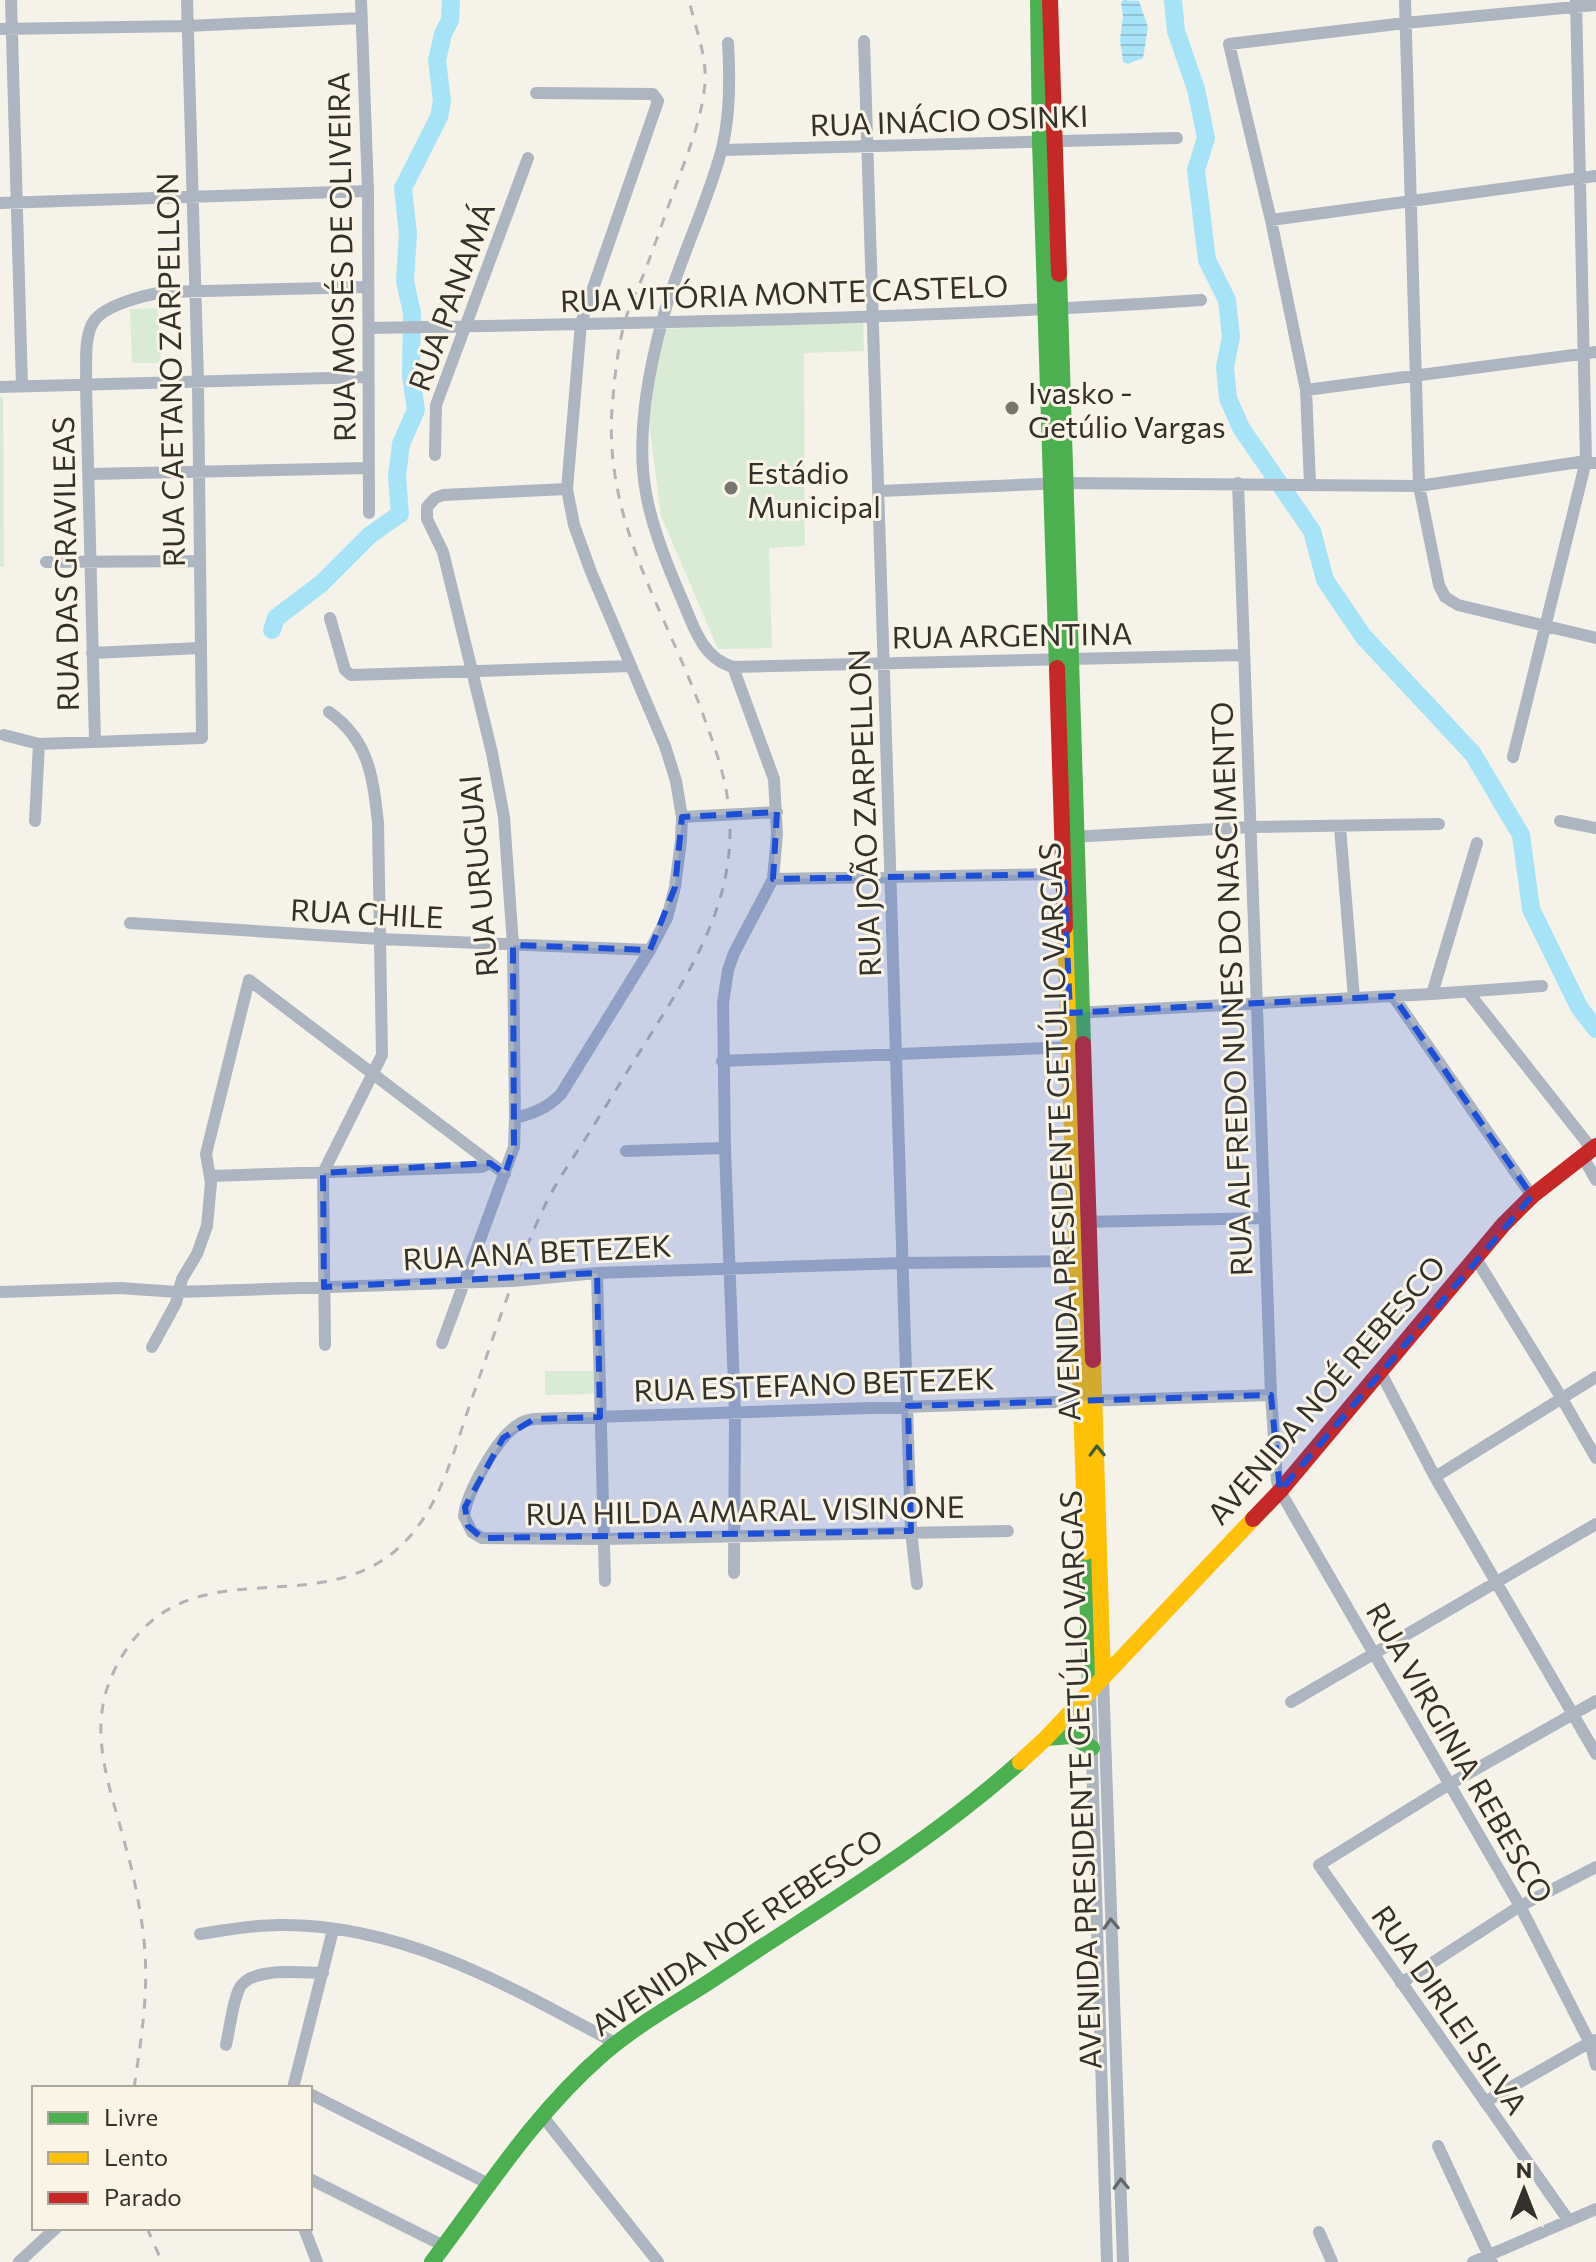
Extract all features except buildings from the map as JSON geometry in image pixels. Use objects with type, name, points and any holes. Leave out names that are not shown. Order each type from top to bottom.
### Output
[{"type":"main road","name":"AVENIDA PRESIDENTE GETÚLIO VARGAS","points":[[1038,0],[1047,141],[1082,1261],[1103,1677]]},
{"type":"main road","name":"AVENIDA PRESIDENTE GETÚLIO VARGAS","points":[[1047,141],[1050,0]]},
{"type":"main road","name":"AVENIDA PRESIDENTE GETÚLIO VARGAS","points":[[1070,837],[1064,874],[1076,1012]]},
{"type":"main road","name":"AVENIDA NOÉ REBESCO","points":[[1103,1677],[1280,1491],[1475,1257],[1532,1196],[1590,1150]]},
{"type":"main road","name":"AVENIDA PRESIDENTE GETÚLIO VARGAS","points":[[1088,1400],[1090,1690]]},
{"type":"main road","name":"AVENIDA NOE REBESCO","points":[[432,2262],[544,2118],[589,2067],[617,2044],[921,1839],[997,1783],[1045,1739],[1103,1677]]},
{"type":"main road","points":[[1045,1739],[1065,1734],[1082,1740],[1092,1748]]},
{"type":"street","points":[[11,0],[6,29],[22,386]]},
{"type":"street","name":"RUA CAETANO ZARPELLON","points":[[95,742],[202,738],[198,382],[187,0]]},
{"type":"street","name":"RUA MOISÉS DE OLIVEIRA","points":[[361,0],[368,191],[369,513]]},
{"type":"street","points":[[1405,0],[1419,486],[1439,585],[1445,597],[1458,605],[1596,638]]},
{"type":"street","points":[[1513,757],[1591,462],[1576,4]]},
{"type":"street","points":[[1310,484],[1306,390],[1271,220],[1229,44],[1576,4],[1596,5]]},
{"type":"street","points":[[6,29],[187,26],[362,18]]},
{"type":"street","name":"RUA JOÃO ZARPELLON","points":[[864,41],[911,1531],[917,1584]]},
{"type":"street","points":[[728,43],[730,73],[722,150],[661,323],[647,387],[643,467],[646,495],[672,578],[699,640],[719,663],[733,667],[770,761],[777,812],[777,857],[773,879],[734,953],[723,1003],[722,1061],[735,1413],[734,1573]]},
{"type":"street","points":[[515,1118],[550,1106],[561,1094],[650,950],[667,918],[675,887],[682,817],[676,781],[665,746],[591,572],[574,525],[567,489],[581,323],[658,101],[653,94],[536,93]]},
{"type":"street","name":"RUA INÁCIO OSINKI","points":[[722,150],[1177,138]]},
{"type":"street","name":"RUA PANAMÁ","points":[[435,455],[436,405],[528,158]]},
{"type":"street","points":[[1271,220],[1596,176]]},
{"type":"street","points":[[0,203],[368,191]]},
{"type":"street","name":"RUA DAS GRAVILEAS","points":[[95,742],[86,385],[89,333],[94,321],[104,311],[143,296],[195,290],[367,287]]},
{"type":"street","name":"RUA VITÓRIA MONTE CASTELO","points":[[369,328],[661,323],[1052,310],[1201,300]]},
{"type":"street","points":[[1306,390],[1589,353]]},
{"type":"street","points":[[0,387],[368,377]]},
{"type":"street","points":[[880,491],[1058,484],[1419,486],[1591,462]]},
{"type":"street","points":[[89,474],[368,468]]},
{"type":"street","name":"RUA ALFREDO NUNES DO NASCIMENTO","points":[[1238,483],[1271,1395],[1275,1469],[1280,1491]]},
{"type":"street","name":"RUA URUGUAI","points":[[442,1343],[514,1147],[513,945],[500,788],[443,552],[427,519],[427,507],[443,495],[567,489]]},
{"type":"street","points":[[46,562],[199,561]]},
{"type":"street","points":[[330,618],[345,670],[351,675],[631,666]]},
{"type":"street","points":[[92,653],[200,648]]},
{"type":"street","name":"RUA ARGENTINA","points":[[733,667],[1244,655]]},
{"type":"street","points":[[325,1345],[323,1173],[382,1055],[378,823],[374,785],[357,738],[345,723],[329,712]]},
{"type":"street","points":[[4,735],[39,744],[95,742]]},
{"type":"street","points":[[35,821],[39,744]]},
{"type":"street","points":[[682,817],[777,812]]},
{"type":"street","points":[[1560,821],[1596,828]]},
{"type":"street","points":[[1070,837],[1251,827],[1439,824]]},
{"type":"street","points":[[1340,827],[1354,998]]},
{"type":"street","points":[[1432,994],[1477,843]]},
{"type":"street","points":[[773,879],[1064,874]]},
{"type":"street","name":"RUA CHILE","points":[[130,923],[380,939],[650,950]]},
{"type":"street","points":[[152,1347],[176,1303],[182,1279],[197,1254],[207,1226],[211,1197],[206,1154],[249,980],[505,1174]]},
{"type":"street","points":[[1076,1012],[1542,986]]},
{"type":"street","points":[[1468,992],[1590,1150],[1596,1180]]},
{"type":"street","points":[[1393,996],[1532,1196]]},
{"type":"street","points":[[722,1061],[1077,1047]]},
{"type":"street","points":[[626,1151],[725,1148]]},
{"type":"street","points":[[210,1176],[482,1167],[490,1163]]},
{"type":"street","points":[[1082,1222],[1264,1218]]},
{"type":"street","points":[[1475,1257],[1596,1458]]},
{"type":"street","name":"RUA ANA BETEZEK","points":[[0,1292],[120,1288],[177,1292],[464,1282],[597,1273],[903,1263],[1082,1261]]},
{"type":"street","points":[[597,1273],[605,1581]]},
{"type":"street","points":[[1381,1373],[1435,1477],[1596,1754]]},
{"type":"street","points":[[1435,1477],[1596,1377]]},
{"type":"street","name":"RUA ESTEFANO BETEZEK","points":[[482,1538],[472,1532],[464,1516],[469,1495],[503,1438],[515,1426],[534,1419],[1271,1395]]},
{"type":"street","name":"RUA VIRGINIA REBESCO","points":[[1280,1491],[1520,1906],[1593,2041],[1596,2065]]},
{"type":"street","points":[[1291,1702],[1596,1524]]},
{"type":"street","name":"RUA HILDA AMARAL VISINONE","points":[[482,1538],[604,1539],[1008,1531]]},
{"type":"street","name":"AVENIDA PRESIDENTE GETÚLIO VARGAS","points":[[1103,1677],[1123,2262]]},
{"type":"street","name":"AVENIDA PRESIDENTE GETÚLIO VARGAS","points":[[1090,1690],[1107,2262]]},
{"type":"street","points":[[1448,1785],[1596,1701]]},
{"type":"street","name":"RUA DIRLEI SILVA","points":[[1448,1785],[1319,1865],[1569,2221]]},
{"type":"street","points":[[1401,1983],[1520,1906],[1596,1867]]},
{"type":"street","points":[[1096,1898],[1110,1897]]},
{"type":"street","points":[[200,1934],[276,1925],[333,1930],[398,1941],[452,1960],[617,2044]]},
{"type":"street","points":[[295,2086],[333,1930]]},
{"type":"street","points":[[226,2045],[239,1988],[248,1977],[259,1974],[323,1973]]},
{"type":"street","points":[[1485,2102],[1593,2041]]},
{"type":"street","points":[[312,2095],[491,2185]]},
{"type":"street","points":[[544,2118],[658,2262]]},
{"type":"street","points":[[1438,2146],[1490,2259]]},
{"type":"street","points":[[312,2180],[444,2246]]},
{"type":"street","points":[[1473,2262],[1490,2259],[1596,2209]]},
{"type":"street","points":[[19,2262],[54,2230]]},
{"type":"street","points":[[305,2230],[317,2262]]},
{"type":"street","points":[[1319,2232],[1332,2262]]},
{"type":"street","points":[[33,2250],[43,2262]]},
{"type":"highlighted area","points":[[777,812],[773,879],[1064,874],[1070,1013],[1393,996],[1532,1196],[1280,1491],[1271,1395],[908,1406],[911,1531],[482,1538],[468,1526],[465,1507],[503,1438],[534,1419],[600,1417],[597,1273],[324,1287],[323,1173],[490,1163],[505,1174],[514,1147],[513,945],[650,950],[675,887],[682,817]]},
{"type":"green space","points":[[158,308],[161,363],[132,363],[130,309]]},
{"type":"green space","name":"Estádio Municipal","points":[[863,320],[864,351],[804,353],[805,546],[769,548],[772,648],[718,649],[661,516],[649,422],[662,329]]},
{"type":"green space","points":[[0,397],[3,397],[4,567],[0,567]]},
{"type":"green space","points":[[545,1371],[593,1371],[594,1394],[545,1395]]},
{"type":"water","points":[[1123,0],[1139,1],[1148,27],[1143,58],[1128,64],[1123,62],[1120,40]]},
{"type":"waterway","points":[[272,630],[276,618],[322,583],[370,535],[400,514],[397,476],[401,444],[416,410],[411,376],[412,313],[405,281],[408,234],[403,188],[439,117],[442,101],[437,60],[450,20],[451,0]]},
{"type":"waterway","points":[[1173,0],[1176,31],[1196,89],[1206,138],[1196,170],[1207,260],[1227,300],[1231,337],[1225,367],[1228,398],[1241,428],[1312,531],[1325,580],[1363,636],[1473,754],[1521,835],[1531,909],[1579,1007],[1596,1029]]},
{"type":"railway","points":[[134,2086],[146,1971],[134,1879],[108,1781],[101,1738],[106,1693],[114,1671],[144,1628],[179,1604],[218,1592],[342,1578],[381,1561],[416,1529],[434,1501],[447,1470],[514,1278],[546,1203],[681,985],[719,903],[730,844],[728,801],[723,777],[705,720],[626,524],[616,484],[612,442],[613,397],[624,325],[689,150],[703,96],[704,62],[689,0]]},
{"type":"railway","points":[[148,2230],[162,2262]]},
{"type":"traffic: fast","points":[[1038,0],[1057,668]]},
{"type":"traffic: fast","points":[[1059,274],[1083,1044]]},
{"type":"traffic: fast","points":[[1086,1552],[1090,1690]]},
{"type":"traffic: fast","points":[[1047,1738],[1071,1736],[1092,1748]]},
{"type":"traffic: fast","points":[[432,2262],[532,2128],[602,2055],[642,2025],[909,1849],[1020,1762]]},
{"type":"traffic: slow","points":[[1065,927],[1086,1552]]},
{"type":"traffic: slow","points":[[1093,1360],[1103,1677]]},
{"type":"traffic: slow","points":[[1020,1762],[1253,1519]]},
{"type":"traffic: jam","points":[[1050,0],[1059,274]]},
{"type":"traffic: jam","points":[[1057,668],[1065,927]]},
{"type":"traffic: jam","points":[[1083,1044],[1093,1360]]},
{"type":"traffic: jam","points":[[1253,1519],[1280,1491],[1503,1225],[1532,1196],[1596,1146]]},
{"type":"place","name":"Ivasko - Getúlio Vargas","points":[[1012,408]]},
{"type":"place","name":"Estádio Municipal","points":[[731,488]]}]
